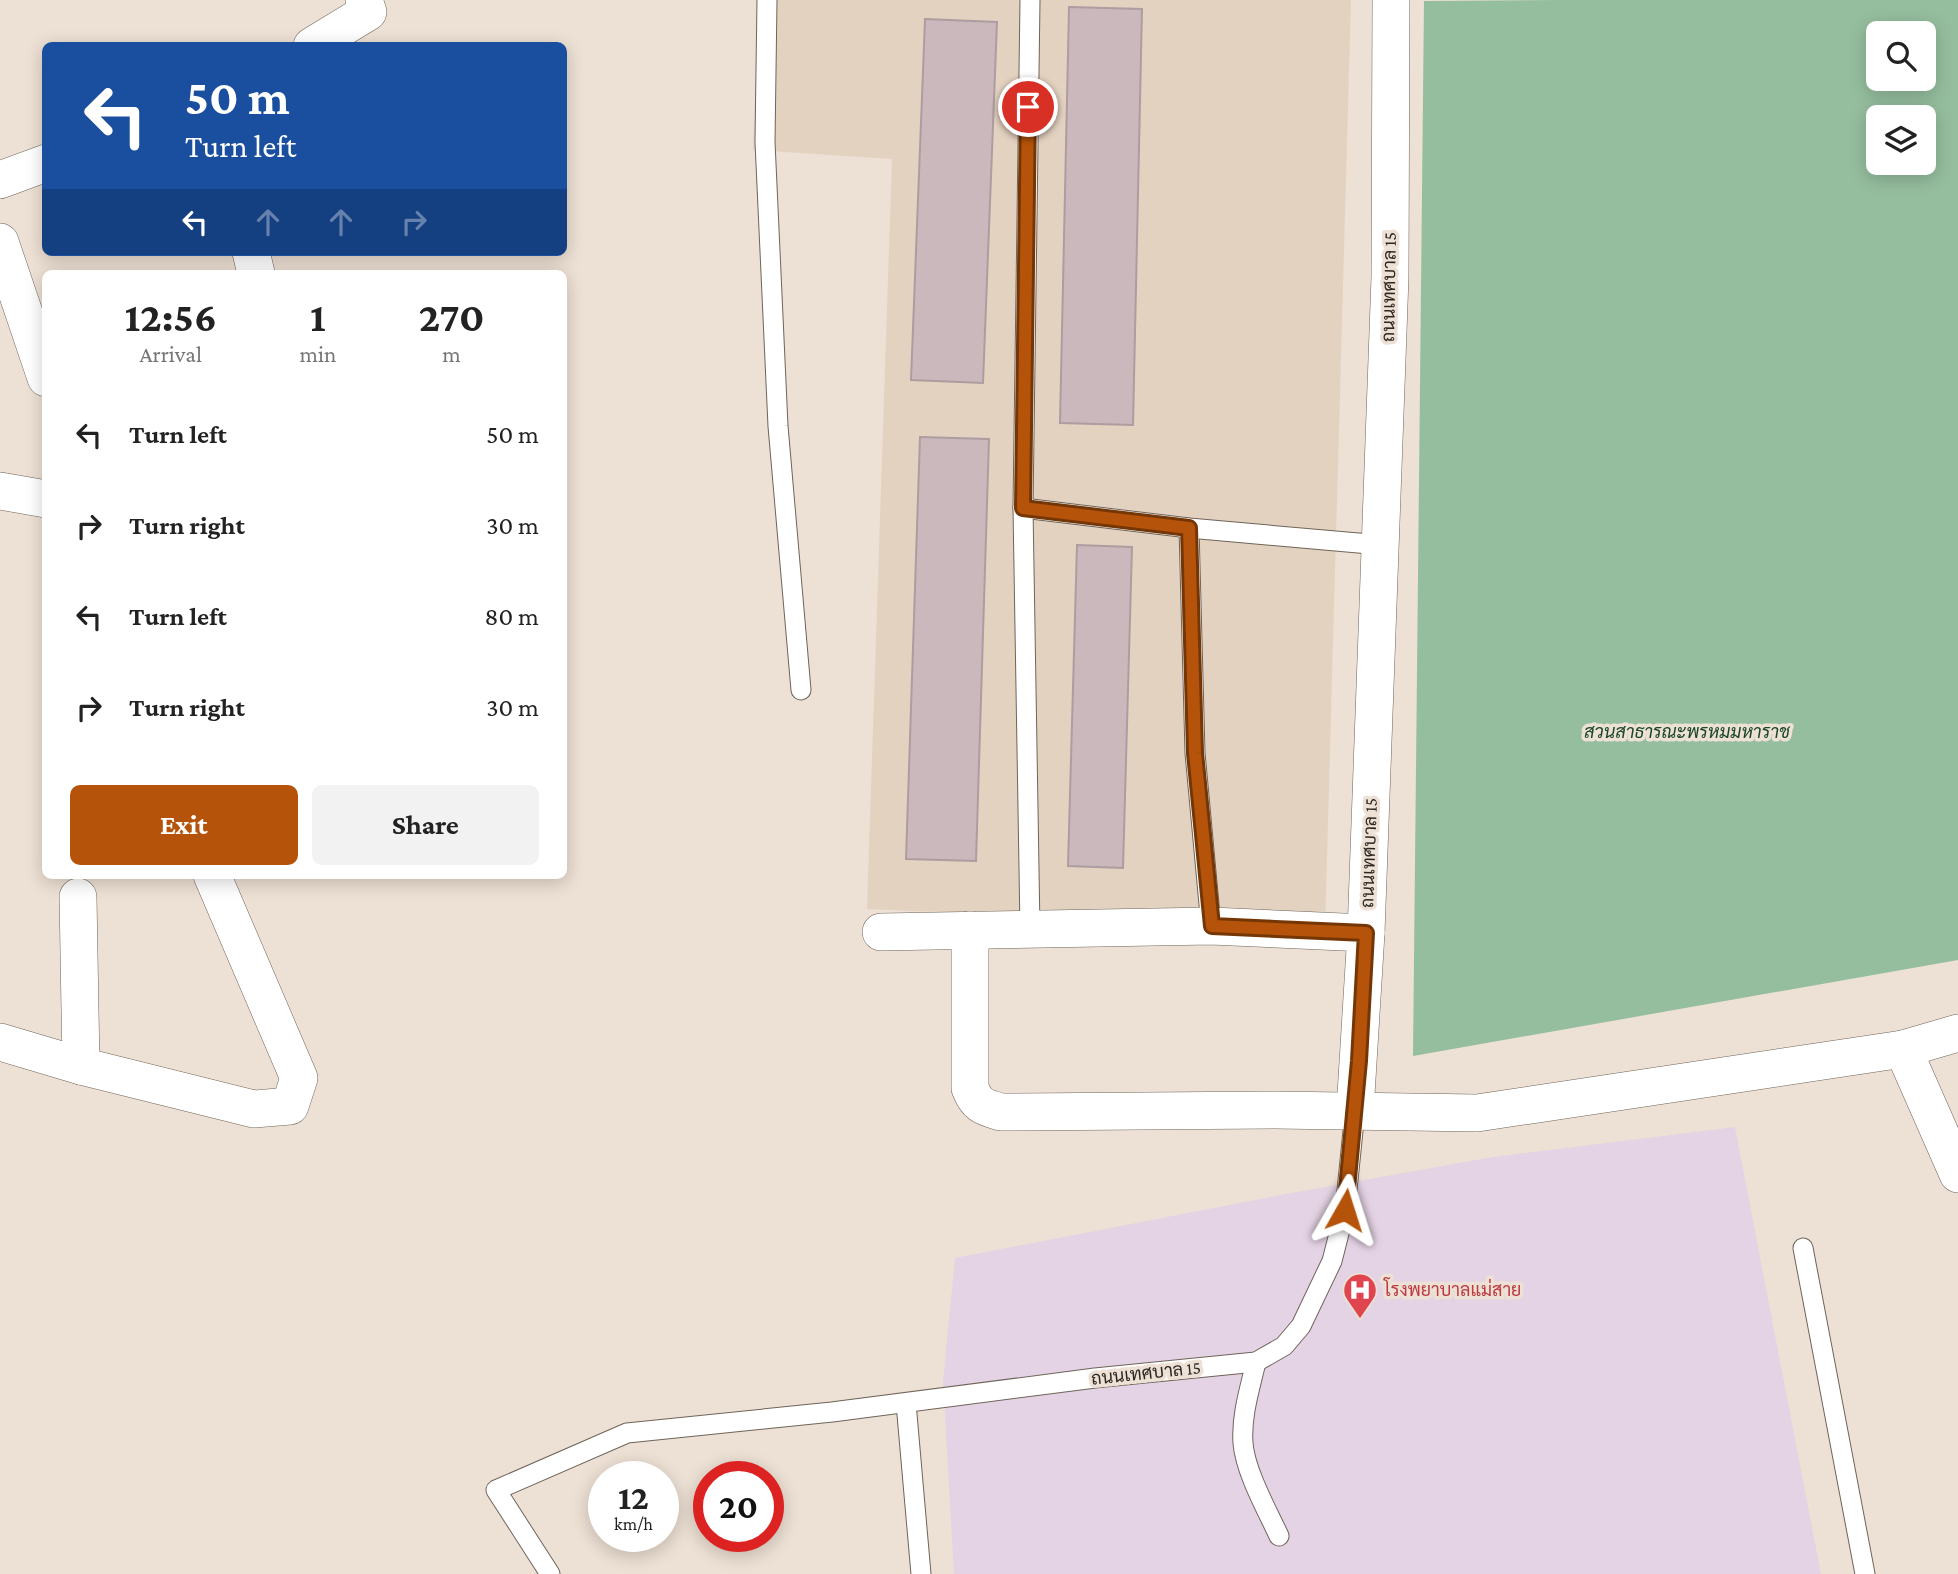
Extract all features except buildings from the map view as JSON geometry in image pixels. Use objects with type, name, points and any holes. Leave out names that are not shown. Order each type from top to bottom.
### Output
[{"type":"street","points":[[319,42],[368,12],[364,0]]},
{"type":"street","name":"ถนนเทศบาล 15","points":[[1355,1111],[1366,933],[1390,278],[1391,0]]},
{"type":"street","points":[[0,180],[42,164]]},
{"type":"street","points":[[0,242],[42,366]]},
{"type":"street","points":[[0,491],[42,498]]},
{"type":"street","points":[[0,1042],[81,1066],[254,1109],[290,1106],[299,1078],[214,879]]},
{"type":"street","points":[[78,897],[81,1066]]},
{"type":"street","points":[[881,932],[1212,926],[1366,933]]},
{"type":"street","points":[[970,930],[970,1088],[975,1101],[1001,1112],[1477,1113],[1903,1049],[1958,1033]]},
{"type":"street","points":[[1903,1049],[1958,1174]]},
{"type":"lane","points":[[766,0],[765,142],[778,426],[802,690]]},
{"type":"lane","points":[[1030,0],[1023,508],[1030,929]]},
{"type":"lane","points":[[1023,508],[1189,528],[1381,545]]},
{"type":"lane","points":[[1189,528],[1195,753],[1212,926]]},
{"type":"lane","name":"ถนนเทศบาล 15","points":[[550,1574],[496,1490],[626,1433],[906,1403],[1095,1378],[1256,1362],[1284,1346],[1301,1326],[1332,1261],[1345,1210],[1355,1111]]},
{"type":"lane","points":[[1803,1248],[1865,1574]]},
{"type":"lane","points":[[1256,1362],[1244,1413],[1243,1445],[1253,1479],[1279,1536]]},
{"type":"lane","points":[[906,1403],[921,1574]]},
{"type":"shaded area","points":[[759,0],[1351,0],[1325,929],[867,909],[892,159],[753,150]]},
{"type":"shaded area","name":"โรงพยาบาลแม่สาย","points":[[1735,1127],[1821,1574],[954,1574],[943,1381],[955,1258],[1493,1157]]},
{"type":"green space","name":"สวนสาธารณะพรหมมหาราช","points":[[1958,0],[1958,960],[1413,1056],[1424,1]]},
{"type":"place","name":"โรงพยาบาลแม่สาย","points":[[1360,1320]]},
{"type":"route","points":[[1028,107],[1023,508],[1189,528],[1195,753],[1212,926],[1366,933],[1359,1061],[1345,1210]]}]
